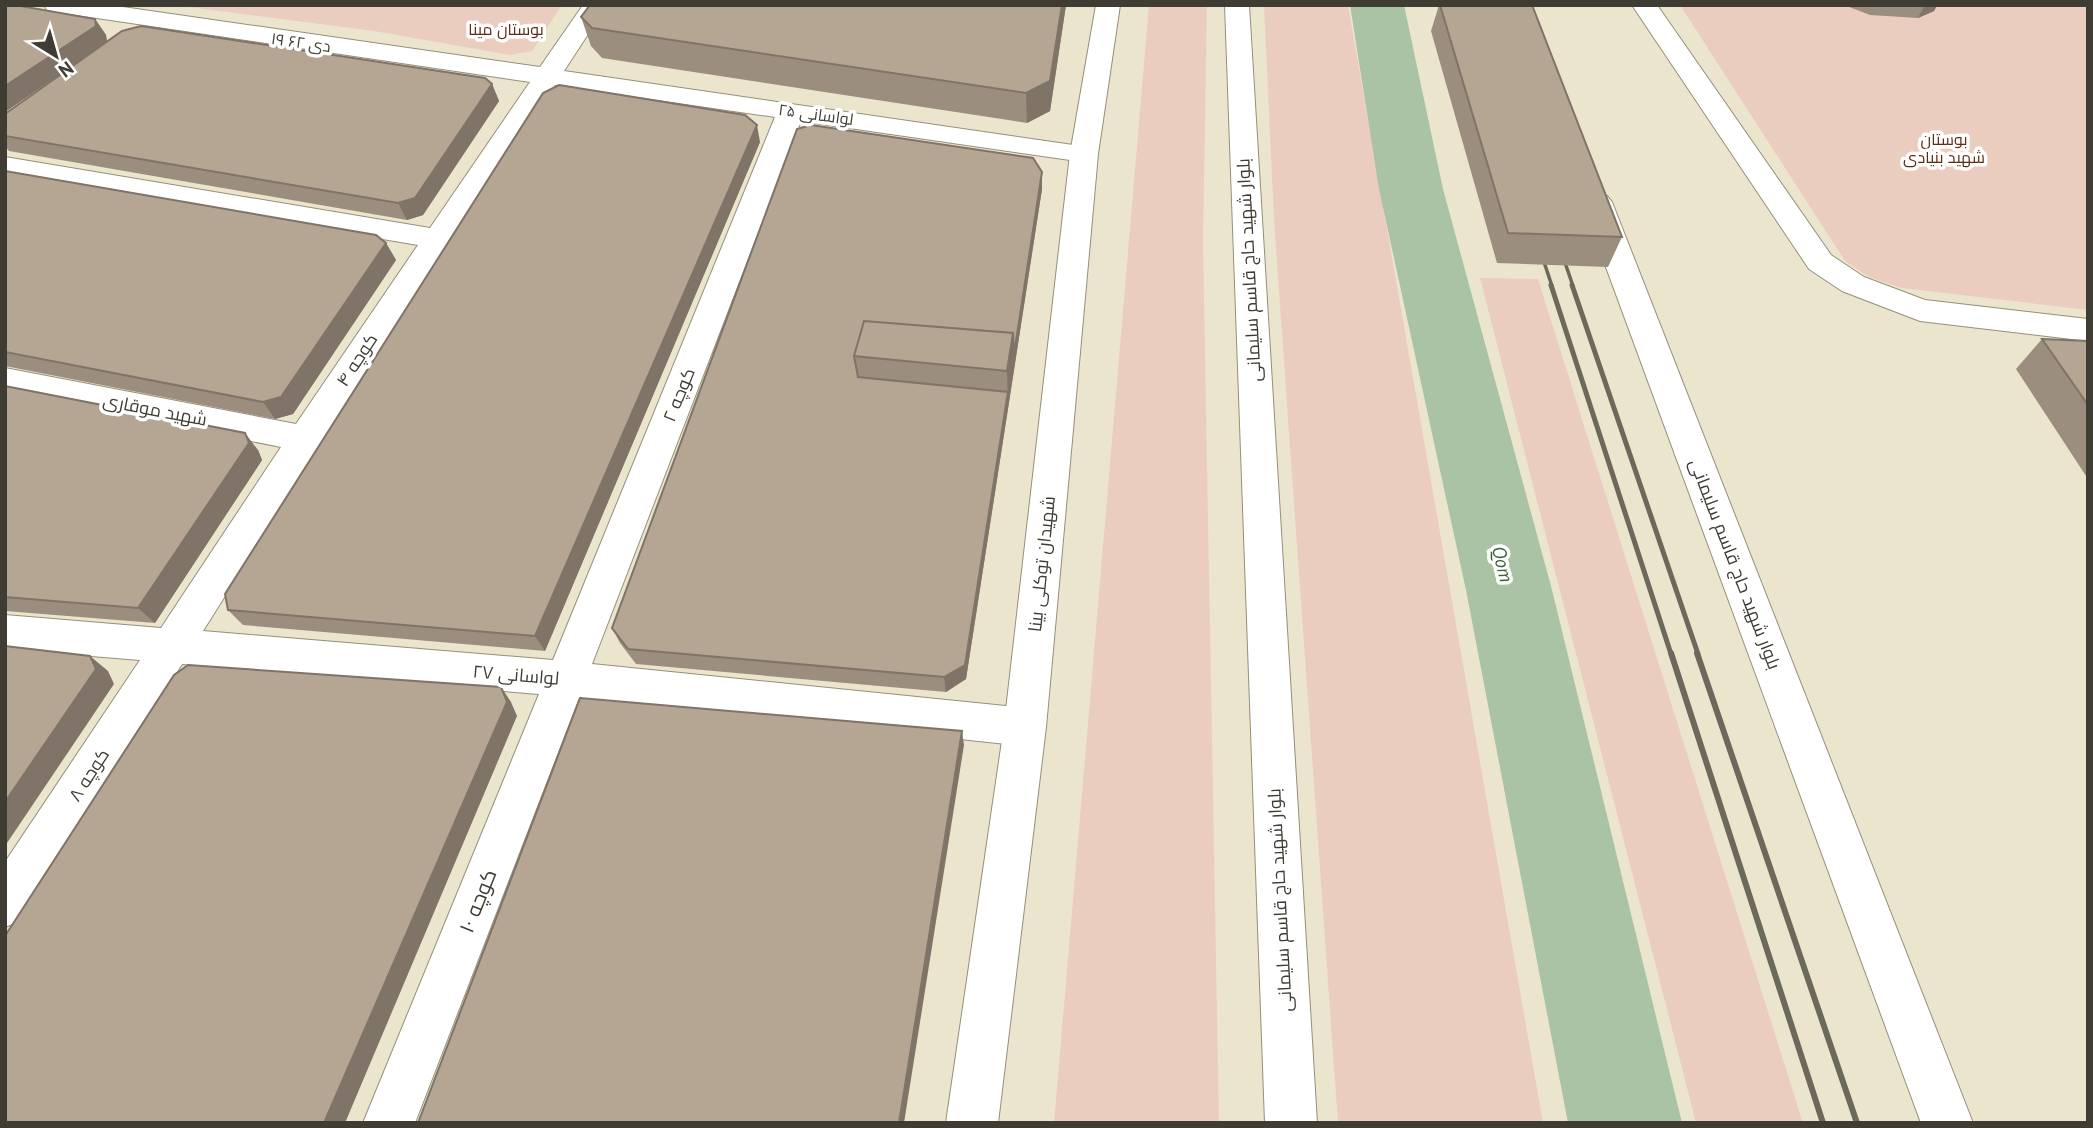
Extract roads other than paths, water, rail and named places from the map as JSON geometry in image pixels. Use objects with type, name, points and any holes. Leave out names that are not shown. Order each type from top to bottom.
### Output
[{"type":"street","name":"۱۹ دی ۶۲","points":[[55,5],[150,21],[547,75]]},
{"type":"street","name":"کوچه ۴","points":[[172,646],[305,439],[595,5]]},
{"type":"street","name":"شهیدان توکلی بینا","points":[[972,1123],[1025,727],[1084,154],[1108,5]]},
{"type":"street","name":"بلوار شهید حاج قاسم سلیمانی","points":[[1237,5],[1291,1123]]},
{"type":"street","points":[[1644,5],[1820,262],[1853,284],[1920,310],[2088,330]]},
{"type":"street","points":[[127,37],[150,21]]},
{"type":"street","name":"لواسانی ۲۵","points":[[547,75],[1084,154]]},
{"type":"street","name":"کوچه ۲","points":[[567,679],[792,110]]},
{"type":"street","points":[[5,166],[437,239]]},
{"type":"street","name":"بلوار شهید حاج قاسم سلیمانی","points":[[1586,172],[1947,1123]]},
{"type":"street","name":"شهید موقاری","points":[[5,380],[305,439]]},
{"type":"street","name":"لواسانی ۲۷","points":[[5,632],[567,679],[1025,727]]},
{"type":"street","name":"کوچه ۸","points":[[5,904],[172,646]]},
{"type":"street","name":"کوچه ۱۰","points":[[389,1123],[567,679]]},
{"type":"waterway","name":"Qom","points":[[1377,5],[1411,189],[1509,590],[1625,1123]]},
{"type":"railway","points":[[1539,247],[1552,286]]},
{"type":"railway","points":[[1560,248],[1573,286]]},
{"type":"railway","points":[[1551,285],[1671,654]]},
{"type":"railway","points":[[1572,285],[1698,654]]},
{"type":"railway","points":[[1671,653],[1823,1123]]},
{"type":"railway","points":[[1697,653],[1857,1123]]},
{"type":"park label","name":"بوستان مینا","points":[[506,29]]},
{"type":"park label","name":"بوستان شهید بنیادی","points":[[1944,148]]}]
